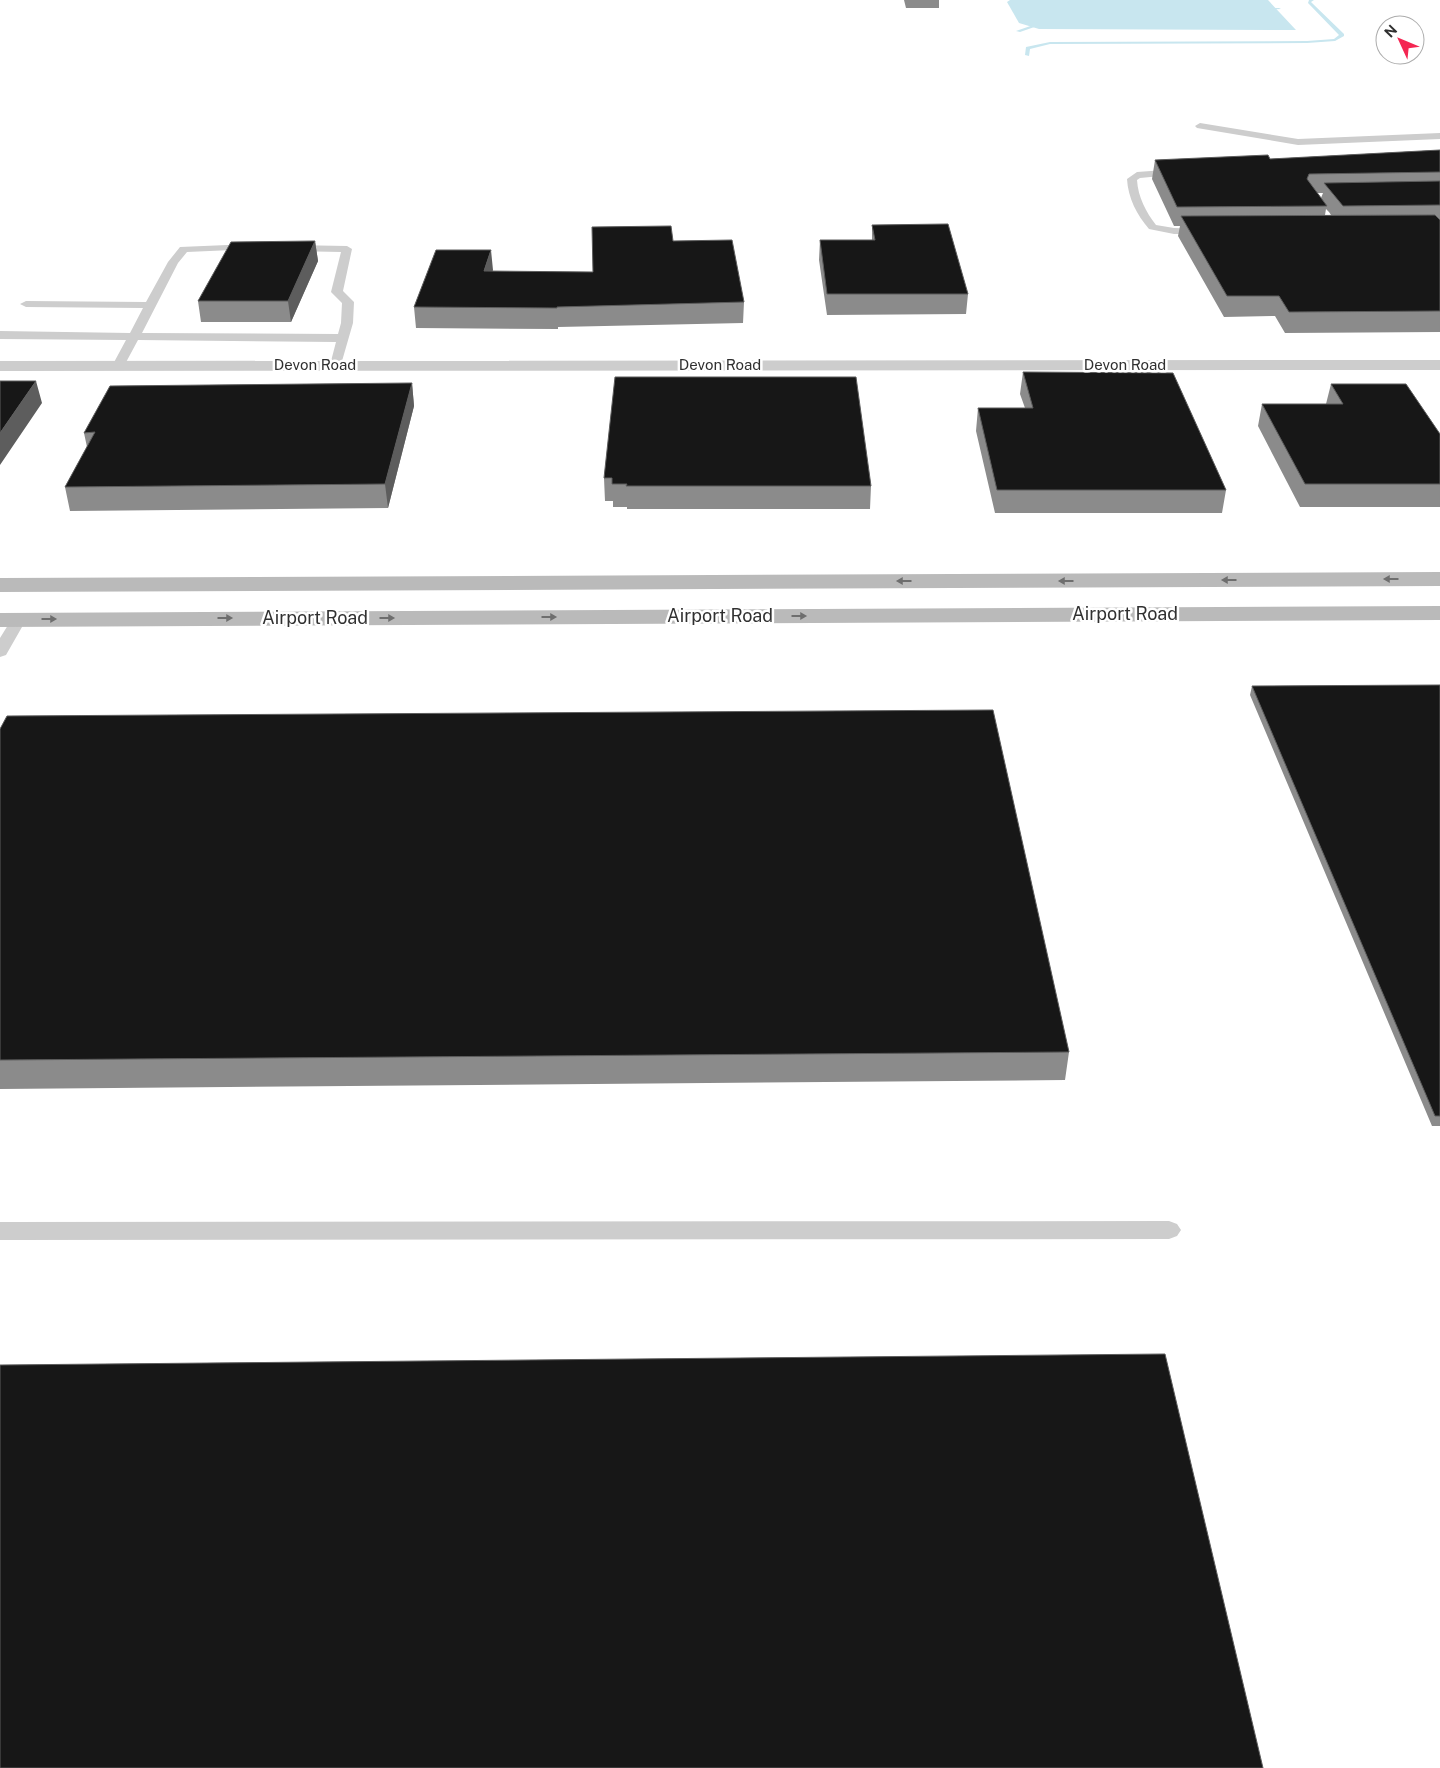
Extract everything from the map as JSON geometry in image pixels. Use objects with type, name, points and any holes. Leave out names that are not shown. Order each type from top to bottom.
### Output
[{"type":"main road","name":"Airport Road","points":[[0,585],[1440,579]]},
{"type":"main road","name":"Airport Road","points":[[9,620],[1440,613]]},
{"type":"street","name":"Devon Road","points":[[0,366],[1440,365]]},
{"type":"lane","points":[[1200,126],[1298,142],[1440,136]]},
{"type":"lane","points":[[1192,172],[1138,175],[1132,179],[1135,197],[1153,228],[1174,231],[1210,232]]},
{"type":"lane","points":[[118,366],[173,262],[184,249],[273,248],[347,249],[337,292],[348,302],[347,323],[336,365]]},
{"type":"lane","points":[[26,304],[150,305]]},
{"type":"lane","points":[[0,335],[343,338]]},
{"type":"lane","points":[[0,652],[9,620]]},
{"type":"lane","points":[[0,1231],[1169,1230]]},
{"type":"water","points":[[1010,0],[1268,0],[1296,30],[1039,29],[1019,23],[1007,2]]},
{"type":"building","points":[[1440,150],[1440,172],[1309,174],[1307,179],[1327,206],[1177,207],[1155,160],[1268,155],[1270,159]]},
{"type":"building","points":[[1440,181],[1440,205],[1343,206],[1324,183]]},
{"type":"building","points":[[1435,215],[1440,220],[1440,311],[1289,312],[1279,296],[1227,296],[1181,216]]},
{"type":"building","points":[[948,224],[968,294],[827,294],[820,240],[875,240],[872,225]]},
{"type":"building","points":[[671,226],[673,241],[732,240],[744,302],[557,308],[414,307],[436,250],[491,250],[484,271],[593,272],[592,227]]},
{"type":"building","points":[[315,241],[288,301],[198,301],[231,242]]},
{"type":"building","points":[[1023,372],[1173,373],[1226,490],[997,490],[978,408],[1033,408]]},
{"type":"building","points":[[615,377],[856,377],[871,486],[626,486],[627,484],[612,484],[612,478],[604,478]]},
{"type":"building","points":[[0,381],[36,381],[0,433]]},
{"type":"building","points":[[412,383],[385,484],[65,487],[95,432],[84,433],[110,386]]},
{"type":"building","points":[[1331,384],[1406,384],[1440,434],[1440,484],[1305,484],[1262,404],[1343,404]]},
{"type":"building","points":[[1440,685],[1440,1116],[1435,1116],[1252,686]]},
{"type":"building","points":[[993,710],[1069,1052],[0,1060],[0,729],[7,716]]},
{"type":"building","points":[[1165,1354],[1263,1768],[0,1768],[0,1365]]},
{"type":"waterway","points":[[1027,55],[1028,48],[1050,43],[1307,42],[1335,40],[1342,35],[1309,2],[1312,0]]},
{"type":"waterway","points":[[1262,9],[1279,9]]},
{"type":"waterway","points":[[1018,31],[1041,24]]}]
